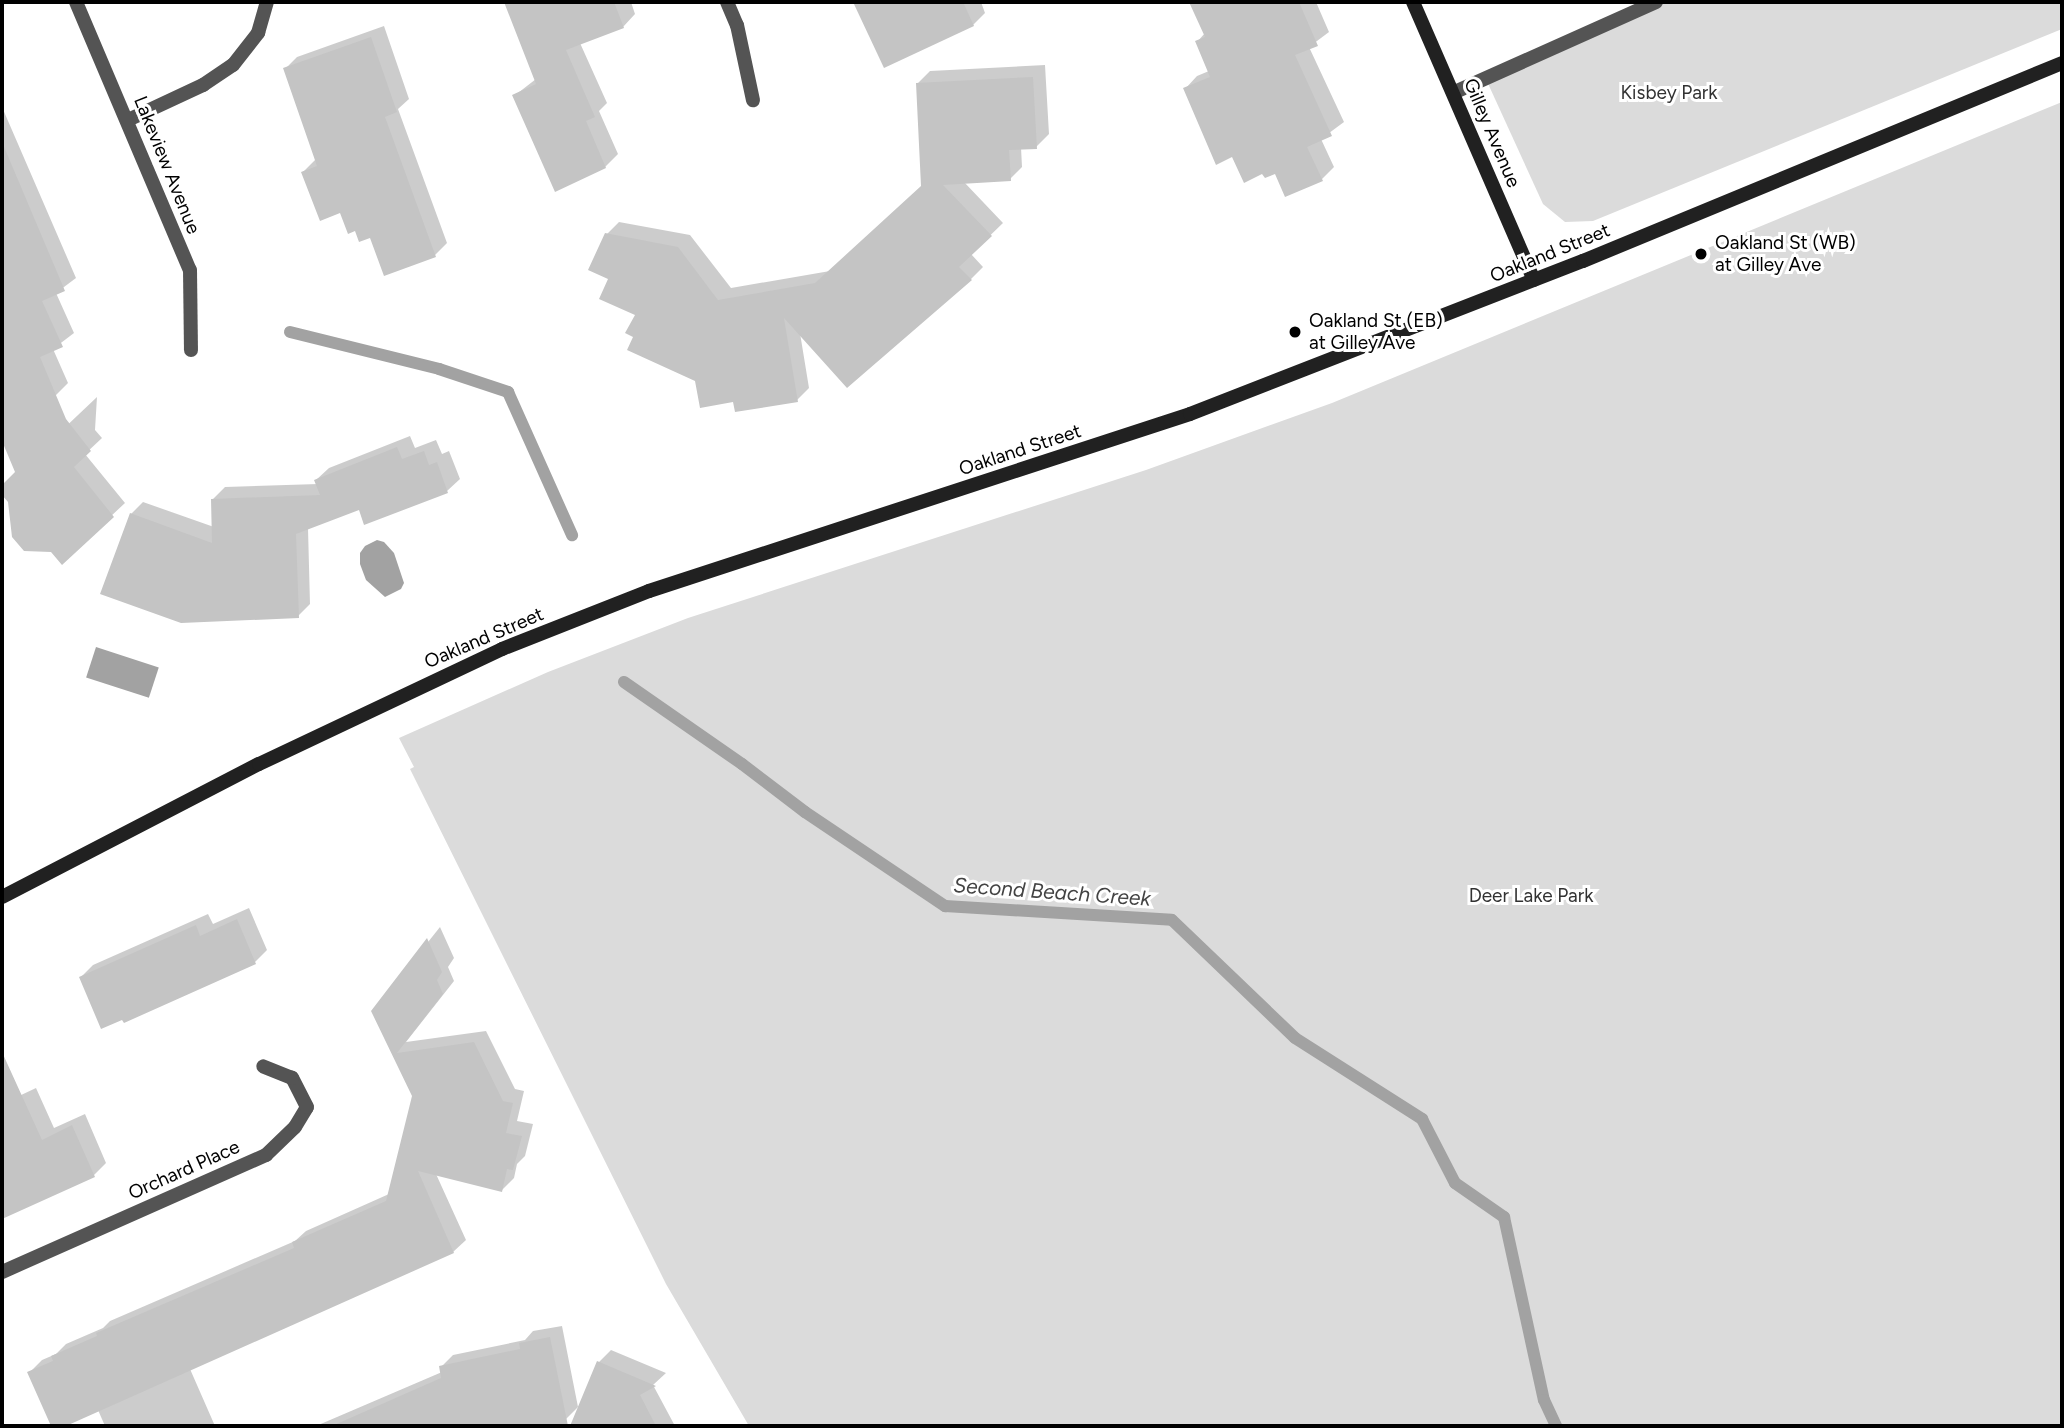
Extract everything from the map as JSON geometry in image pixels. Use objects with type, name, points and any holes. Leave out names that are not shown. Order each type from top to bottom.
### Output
[{"type":"street","name":"Lakeview Avenue","points":[[76,2],[190,270],[191,350]]},
{"type":"street","points":[[128,120],[203,85],[233,65],[258,33],[267,2]]},
{"type":"street","points":[[727,2],[737,25],[753,100]]},
{"type":"street","name":"Gilley Avenue","points":[[1413,2],[1455,92],[1534,280]]},
{"type":"street","points":[[1455,92],[1656,2]]},
{"type":"street","name":"Oakland Street","points":[[2,897],[259,764],[502,649],[649,591],[1190,414],[1534,280],[2062,64]]},
{"type":"street","name":"Orchard Place","points":[[2,1272],[266,1155],[295,1127],[306,1108],[292,1078],[263,1066]]},
{"type":"green space","name":"Kisbey Park","points":[[1656,2],[2062,2],[2062,29],[1593,221],[1565,222],[1543,204],[1485,77]]},
{"type":"green space","name":"Deer Lake Park","points":[[2062,102],[2062,1426],[749,1426],[666,1284],[410,769],[414,767],[399,738],[548,672],[688,618],[1146,470],[1332,403]]},
{"type":"shaded area","points":[[377,540],[384,542],[394,553],[404,583],[401,589],[385,597],[366,580],[360,564],[360,553],[365,546]]},
{"type":"shaded area","points":[[96,647],[159,667],[149,698],[86,677]]},
{"type":"building","points":[[504,2],[614,2],[624,28],[566,50],[595,117],[586,121],[606,168],[555,192],[512,95],[536,84]]},
{"type":"building","points":[[853,2],[963,2],[974,26],[884,68]]},
{"type":"building","points":[[1189,2],[1299,2],[1318,46],[1295,55],[1332,136],[1307,147],[1323,181],[1285,197],[1275,174],[1265,178],[1262,174],[1244,183],[1232,157],[1216,165],[1183,88],[1210,77],[1195,41],[1205,37]]},
{"type":"building","points":[[371,37],[397,112],[385,117],[436,257],[384,276],[370,238],[359,242],[355,231],[348,234],[340,213],[320,221],[301,172],[317,166],[283,68]]},
{"type":"building","points":[[1033,77],[1037,149],[1009,150],[1011,181],[943,185],[992,236],[959,267],[972,280],[847,388],[784,318],[798,402],[735,412],[733,402],[700,408],[695,381],[627,350],[633,337],[625,333],[635,315],[599,299],[608,279],[588,270],[605,233],[678,247],[718,300],[815,283],[921,186],[916,83]]},
{"type":"building","points":[[2,142],[65,291],[42,301],[63,347],[40,357],[66,419],[91,451],[74,467],[114,517],[62,565],[51,552],[24,551],[12,537],[8,502],[2,495],[2,485],[15,472],[2,441]]},
{"type":"building","points":[[397,447],[402,459],[424,451],[429,465],[437,462],[448,493],[364,525],[359,510],[296,534],[299,618],[181,623],[100,594],[130,513],[212,543],[211,499],[320,495],[314,480]]},
{"type":"building","points":[[237,919],[256,964],[124,1023],[122,1020],[101,1029],[79,977],[196,925],[200,936]]},
{"type":"building","points":[[427,938],[442,972],[437,980],[443,994],[397,1053],[474,1042],[503,1101],[513,1103],[506,1133],[522,1136],[513,1170],[507,1169],[502,1192],[418,1171],[454,1253],[66,1426],[51,1426],[27,1372],[53,1361],[51,1356],[97,1336],[96,1333],[294,1248],[292,1242],[386,1201],[412,1096],[371,1011]]},
{"type":"building","points":[[2,1052],[42,1140],[72,1125],[95,1177],[2,1219]]},
{"type":"building","points":[[550,1337],[568,1426],[332,1426],[441,1378],[439,1366],[520,1349],[519,1343]]},
{"type":"building","points":[[597,1361],[656,1386],[640,1395],[656,1426],[570,1426]]},
{"type":"waterway","name":"Second Beach Creek","points":[[290,332],[439,369],[508,392],[572,535]]},
{"type":"waterway","name":"Second Beach Creek","points":[[624,682],[742,764],[805,812],[945,906],[1172,920],[1295,1038],[1422,1119],[1455,1183],[1504,1217],[1544,1400],[1556,1426]]},
{"type":"place","name":"Oakland St (WB) at Gilley Ave","points":[[1701,254]]},
{"type":"place","name":"Oakland St (EB) at Gilley Ave","points":[[1295,332]]}]
